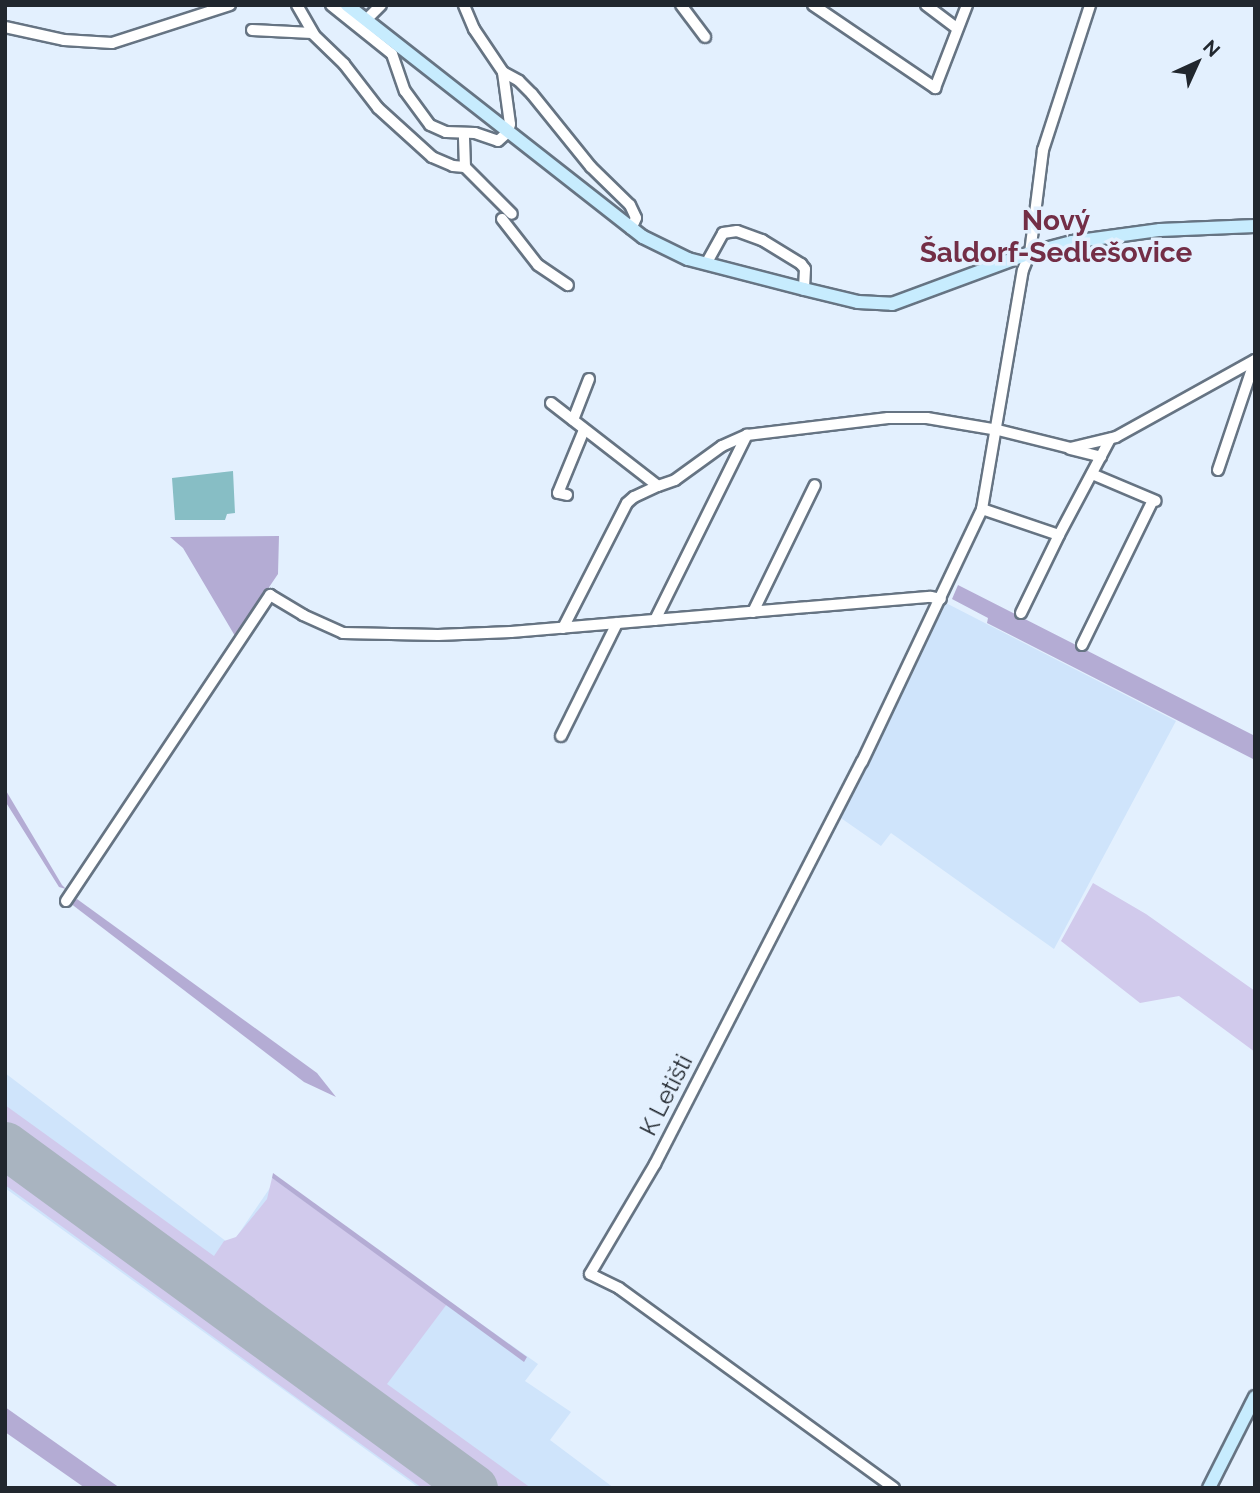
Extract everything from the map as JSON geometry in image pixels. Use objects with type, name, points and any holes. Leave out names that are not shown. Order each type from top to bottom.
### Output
[{"type":"main road","points":[[347,5],[396,50],[508,132],[631,229],[673,253],[804,289],[858,302],[892,304],[1030,253],[1115,234],[1255,226]]},
{"type":"main road","points":[[1209,1488],[1255,1397]]},
{"type":"street","points":[[5,27],[64,40],[112,43],[230,5]]},
{"type":"street","points":[[297,5],[312,33],[344,64],[378,108],[432,158],[453,166],[465,167]]},
{"type":"street","points":[[331,5],[396,50],[405,91],[430,125],[446,132],[475,133],[498,141],[508,132],[510,120],[503,72],[474,29],[464,5]]},
{"type":"street","points":[[366,20],[381,5]]},
{"type":"street","points":[[813,5],[934,88],[967,5]]},
{"type":"street","points":[[926,5],[957,28]]},
{"type":"street","points":[[66,901],[270,595],[303,615],[343,633],[438,635],[563,628],[930,597],[941,599],[982,509],[998,429],[1023,270],[1030,253],[1043,150],[1090,5]]},
{"type":"street","points":[[682,6],[705,37]]},
{"type":"street","points":[[252,30],[312,33]]},
{"type":"street","points":[[503,72],[519,81],[532,94],[591,167],[630,205],[636,218],[631,229]]},
{"type":"street","points":[[464,133],[465,167],[507,216],[538,265],[568,285]]},
{"type":"street","points":[[706,264],[723,233],[737,230],[775,247],[801,264],[804,269],[804,289]]},
{"type":"street","points":[[1070,448],[1110,439],[1255,360]]},
{"type":"street","points":[[1218,470],[1255,360]]},
{"type":"street","points":[[573,420],[589,379]]},
{"type":"street","points":[[551,403],[658,486]]},
{"type":"street","points":[[563,628],[627,503],[634,497],[675,480],[722,446],[747,435],[909,416],[998,429],[1101,457]]},
{"type":"street","points":[[567,495],[558,493],[584,430]]},
{"type":"street","points":[[655,620],[747,435]]},
{"type":"street","points":[[1021,613],[1110,439]]},
{"type":"street","points":[[1083,645],[1155,501],[1092,474]]},
{"type":"street","points":[[753,612],[815,485]]},
{"type":"street","points":[[982,509],[1059,535]]},
{"type":"street","name":"K Letišti","points":[[894,1488],[619,1288],[590,1274],[655,1164],[862,762],[941,599]]},
{"type":"street","points":[[561,736],[617,623]]},
{"type":"shaded area","points":[[233,471],[235,513],[227,514],[225,520],[175,520],[172,478]]},
{"type":"shaded area","points":[[279,536],[278,574],[220,660],[235,636],[183,548],[170,537]]},
{"type":"shaded area","points":[[958,585],[1255,736],[1255,760],[987,623],[988,618],[952,599]]},
{"type":"shaded area","points":[[944,602],[1176,721],[1054,949],[891,833],[881,846],[838,816]]},
{"type":"shaded area","points":[[5,789],[66,889],[59,887],[5,801]]},
{"type":"shaded area","points":[[1093,883],[1146,914],[1255,991],[1255,1052],[1179,996],[1140,1003],[1061,941]]},
{"type":"shaded area","points":[[77,899],[317,1073],[336,1097],[304,1082],[70,903]]},
{"type":"shaded area","points":[[5,1073],[231,1245],[276,1179],[538,1364],[525,1381],[571,1412],[550,1440],[614,1488],[419,1488],[5,1188]]},
{"type":"shaded area","points":[[5,1105],[214,1256],[224,1241],[236,1237],[267,1199],[272,1178],[447,1304],[387,1384],[531,1488],[422,1488],[297,1398],[5,1185]]},
{"type":"shaded area","points":[[273,1173],[527,1357],[524,1362],[272,1178]]},
{"type":"shaded area","points":[[5,1407],[120,1488],[85,1488],[5,1432]]},
{"type":"runway","points":[[5,1145],[474,1488]]},
{"type":"district","name":"Nový Šaldorf-Sedlešovice","points":[[1056,237]]}]
